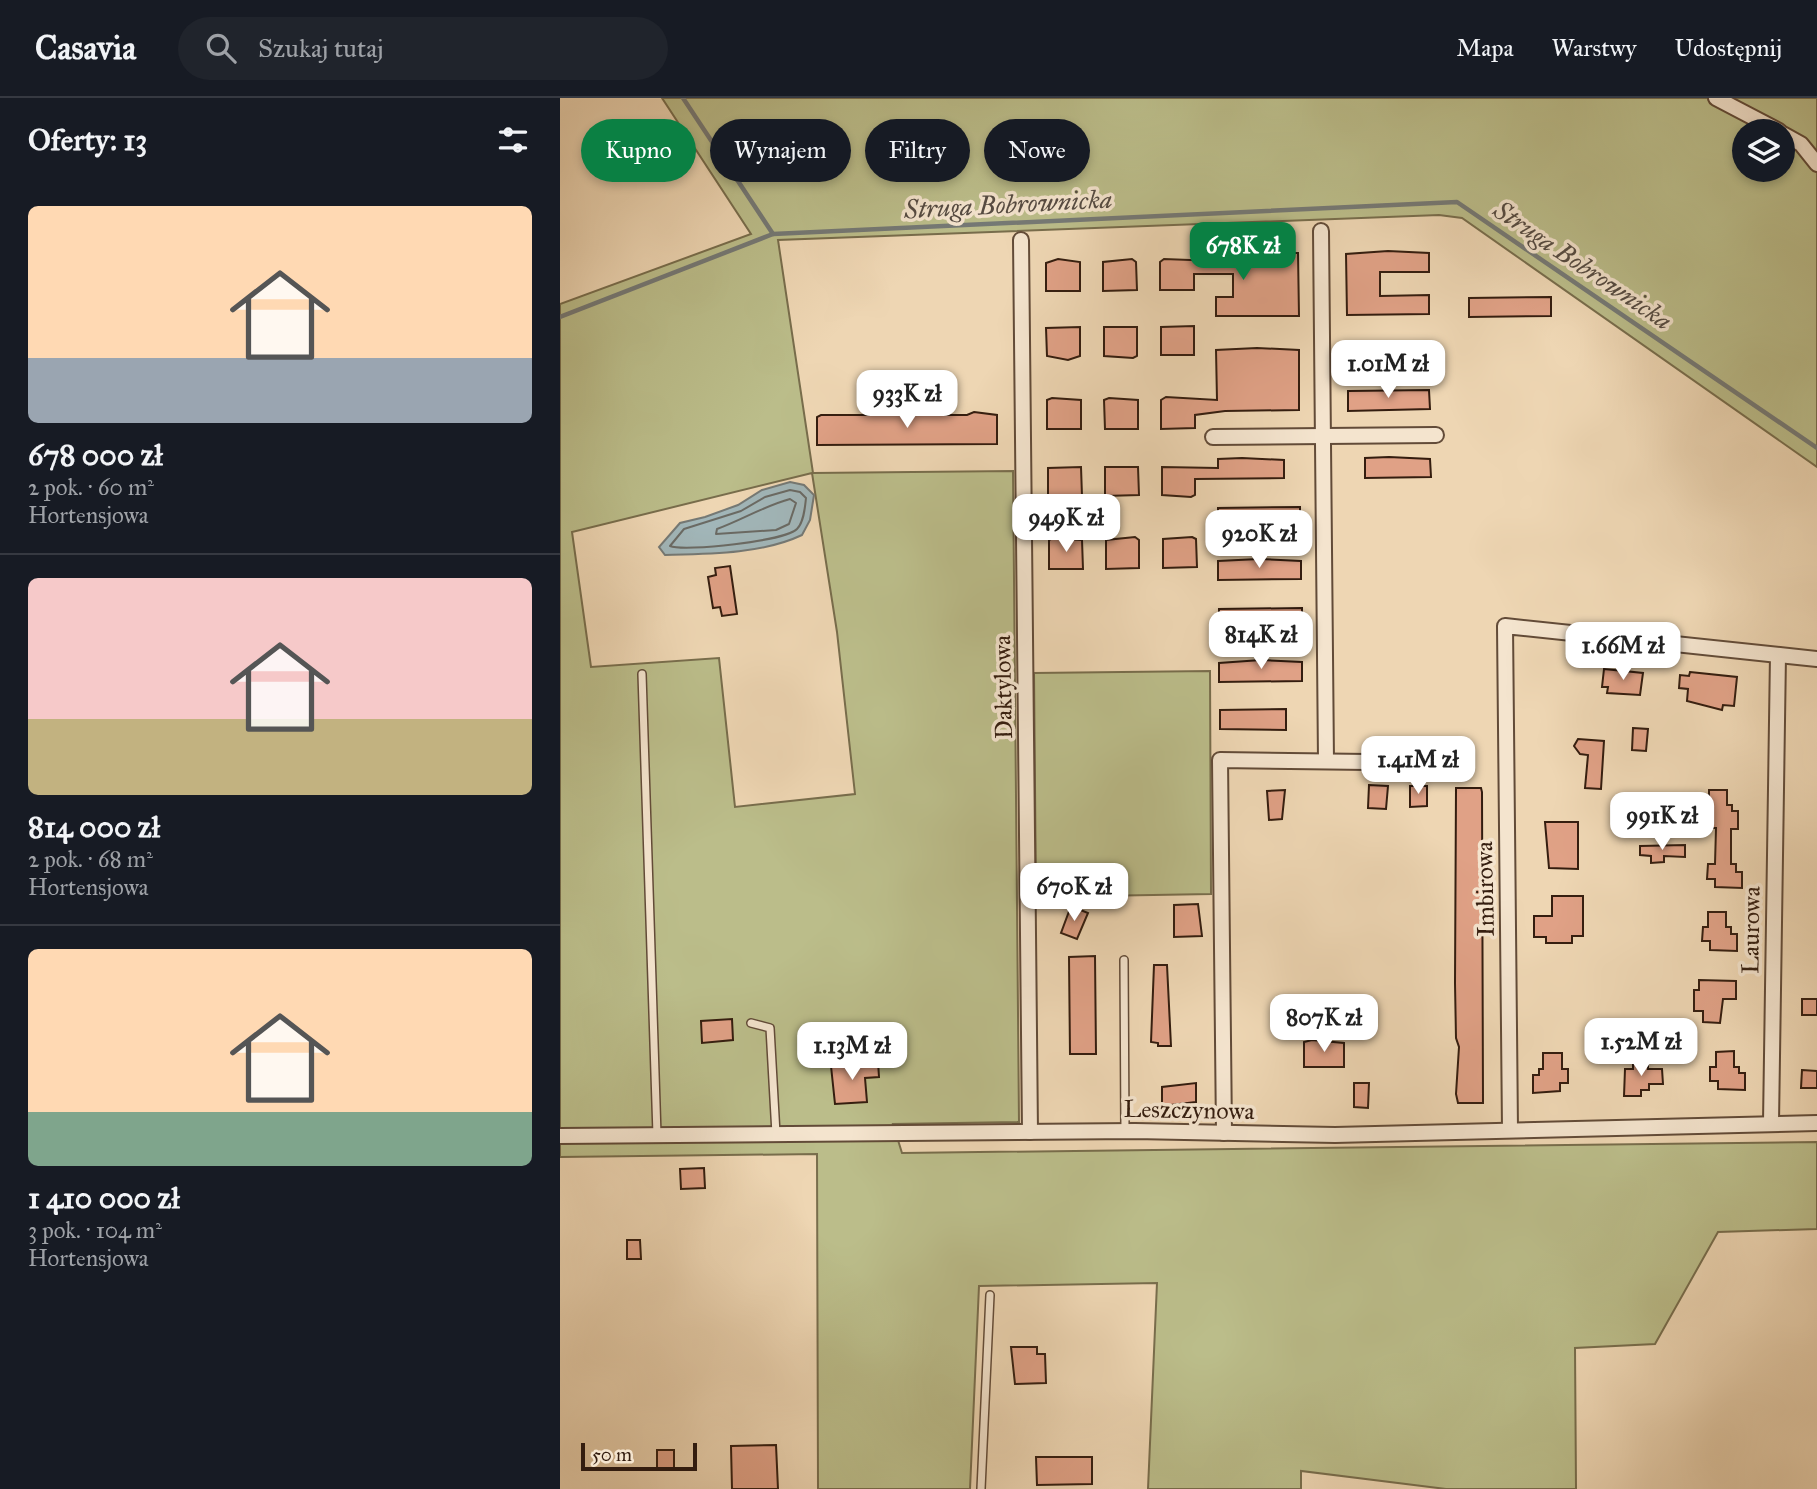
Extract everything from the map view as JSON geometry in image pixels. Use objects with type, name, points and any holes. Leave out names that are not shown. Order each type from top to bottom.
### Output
[{"type":"street","points":[[1716,98],[1756,119]]},
{"type":"street","points":[[1795,140],[1817,164]]},
{"type":"street","points":[[1321,231],[1326,761]]},
{"type":"street","name":"Daktylowa","points":[[1021,240],[1030,1132]]},
{"type":"street","points":[[1213,437],[1436,435]]},
{"type":"street","name":"Imbirowa","points":[[1510,1129],[1505,626],[1817,659]]},
{"type":"street","name":"Laurowa","points":[[1771,1123],[1778,655]]},
{"type":"street","points":[[1224,1133],[1220,760],[1368,762]]},
{"type":"street","name":"Leszczynowa","points":[[560,1136],[1030,1132],[1335,1135],[1817,1123]]},
{"type":"lane","points":[[642,674],[657,1136]]},
{"type":"lane","points":[[1124,960],[1125,1132]]},
{"type":"lane","points":[[751,1023],[771,1028],[776,1135]]},
{"type":"lane","points":[[981,1489],[990,1296]]},
{"type":"green space","points":[[662,98],[1817,98],[1817,467],[1462,218],[1439,215],[778,240],[813,473],[1013,471],[1019,1122],[893,1124],[902,1153],[1817,1142],[1817,1229],[1718,1232],[1655,1344],[1575,1348],[1576,1489],[1446,1489],[1301,1471],[1301,1489],[1148,1489],[1157,1283],[979,1286],[970,1489],[818,1489],[817,1154],[560,1157],[560,304],[751,234],[717,182],[851,182],[851,119],[710,119],[710,171],[696,150],[696,119],[676,119]],"holes":[[[812,473],[837,632],[855,794],[735,807],[719,658],[591,667],[572,532]]]},
{"type":"green space","points":[[1210,671],[1211,894],[1036,897],[1034,673]]},
{"type":"water","points":[[790,482],[804,485],[814,495],[810,520],[802,535],[770,546],[735,552],[665,555],[659,547],[680,523],[738,505],[762,490]]},
{"type":"building","points":[[1388,251],[1429,253],[1429,272],[1380,272],[1380,296],[1429,295],[1429,314],[1347,315],[1346,254]]},
{"type":"building","points":[[1298,253],[1299,316],[1216,316],[1216,297],[1233,297],[1233,274],[1194,274],[1194,290],[1160,290],[1160,262],[1164,259],[1216,261],[1216,255]]},
{"type":"building","points":[[1058,259],[1080,262],[1080,291],[1046,291],[1046,263]]},
{"type":"building","points":[[1132,259],[1136,262],[1137,290],[1103,291],[1103,262]]},
{"type":"building","points":[[1551,297],[1551,316],[1469,317],[1469,298]]},
{"type":"building","points":[[1194,326],[1194,355],[1161,355],[1161,327]]},
{"type":"building","points":[[1080,327],[1080,356],[1068,360],[1047,356],[1046,328]]},
{"type":"building","points":[[1104,327],[1137,327],[1137,356],[1104,356]]},
{"type":"building","points":[[1430,347],[1430,376],[1413,374],[1413,368],[1380,368],[1380,371],[1347,368],[1347,349]]},
{"type":"building","points":[[1216,350],[1299,350],[1299,410],[1225,411],[1195,415],[1195,428],[1161,429],[1161,400],[1166,397],[1217,400]]},
{"type":"building","points":[[1429,390],[1430,409],[1348,411],[1348,391]]},
{"type":"building","points":[[1047,400],[1081,400],[1081,429],[1047,429]]},
{"type":"building","points":[[1104,400],[1138,400],[1138,429],[1105,429]]},
{"type":"building","points":[[974,412],[997,415],[997,444],[817,445],[817,417],[821,415],[967,415]]},
{"type":"building","points":[[1365,458],[1430,459],[1431,477],[1365,478]]},
{"type":"building","points":[[1218,459],[1284,460],[1284,478],[1195,479],[1195,495],[1191,497],[1162,495],[1162,467],[1218,468]]},
{"type":"building","points":[[1081,467],[1082,496],[1048,496],[1048,468]]},
{"type":"building","points":[[1105,467],[1138,467],[1139,495],[1105,496]]},
{"type":"building","points":[[1300,507],[1300,526],[1218,526],[1218,508]]},
{"type":"building","points":[[1135,537],[1139,540],[1139,568],[1106,569],[1106,540]]},
{"type":"building","points":[[1163,539],[1196,539],[1197,567],[1163,568]]},
{"type":"building","points":[[1049,540],[1082,540],[1083,569],[1049,569]]},
{"type":"building","points":[[1218,561],[1301,561],[1301,579],[1218,580]]},
{"type":"building","points":[[730,566],[737,614],[722,616],[720,607],[713,608],[708,577],[716,575],[715,568]]},
{"type":"building","points":[[1302,608],[1302,627],[1219,627],[1219,609]]},
{"type":"building","points":[[1261,660],[1302,662],[1302,681],[1219,682],[1219,663]]},
{"type":"building","points":[[1604,669],[1643,673],[1640,695],[1607,693],[1608,687],[1602,687]]},
{"type":"building","points":[[1690,672],[1737,677],[1734,706],[1723,705],[1722,710],[1687,701],[1688,689],[1679,688],[1680,675],[1689,676]]},
{"type":"building","points":[[1286,709],[1286,730],[1220,729],[1220,710]]},
{"type":"building","points":[[1633,728],[1648,729],[1646,751],[1632,750]]},
{"type":"building","points":[[1578,739],[1604,741],[1601,789],[1585,788],[1588,755],[1580,754],[1574,746]]},
{"type":"building","points":[[1369,785],[1388,786],[1386,809],[1368,808]]},
{"type":"building","points":[[1410,786],[1427,786],[1427,806],[1410,807]]},
{"type":"building","points":[[1456,788],[1481,788],[1482,792],[1483,1103],[1458,1103],[1456,1094],[1459,1047],[1456,1038],[1455,983]]},
{"type":"building","points":[[1285,790],[1282,819],[1269,820],[1267,791]]},
{"type":"building","points":[[1709,790],[1727,790],[1727,805],[1732,805],[1732,811],[1738,811],[1738,829],[1731,829],[1731,864],[1736,864],[1736,872],[1742,872],[1742,888],[1715,887],[1715,879],[1707,879],[1708,864],[1715,864],[1716,828],[1711,828],[1711,819],[1703,819],[1703,805],[1709,805]]},
{"type":"building","points":[[1545,822],[1578,822],[1578,869],[1549,868]]},
{"type":"building","points":[[1685,845],[1685,857],[1664,856],[1664,862],[1651,863],[1651,856],[1640,855],[1640,846]]},
{"type":"building","points":[[1552,896],[1583,896],[1583,936],[1572,936],[1572,943],[1546,943],[1546,937],[1534,937],[1534,916],[1552,916]]},
{"type":"building","points":[[1198,904],[1202,936],[1174,937],[1174,905]]},
{"type":"building","points":[[1071,906],[1088,913],[1077,939],[1061,933]]},
{"type":"building","points":[[1708,912],[1726,912],[1726,927],[1731,927],[1731,934],[1737,934],[1737,951],[1710,950],[1710,941],[1702,941],[1703,927],[1708,927]]},
{"type":"building","points":[[1095,956],[1096,1054],[1070,1054],[1069,957]]},
{"type":"building","points":[[1154,965],[1167,965],[1171,1046],[1158,1046],[1158,1043],[1151,1042]]},
{"type":"building","points":[[1699,980],[1736,981],[1736,999],[1723,999],[1720,1023],[1703,1022],[1703,1011],[1694,1011],[1694,990],[1699,990]]},
{"type":"building","points":[[1802,999],[1817,999],[1817,1015],[1802,1015]]},
{"type":"building","points":[[732,1019],[733,1040],[702,1043],[701,1021]]},
{"type":"building","points":[[1312,1040],[1344,1043],[1344,1067],[1304,1067],[1304,1042]]},
{"type":"building","points":[[1734,1051],[1734,1067],[1739,1067],[1739,1073],[1745,1073],[1745,1090],[1718,1089],[1718,1081],[1710,1081],[1710,1067],[1716,1067],[1716,1052]]},
{"type":"building","points":[[1543,1053],[1562,1053],[1562,1069],[1568,1069],[1568,1083],[1560,1083],[1560,1091],[1533,1093],[1533,1075],[1539,1075],[1539,1069],[1543,1069]]},
{"type":"building","points":[[1648,1060],[1648,1069],[1662,1069],[1663,1084],[1649,1084],[1649,1090],[1641,1090],[1641,1096],[1624,1096],[1625,1069],[1633,1069],[1633,1061]]},
{"type":"building","points":[[878,1062],[879,1077],[865,1078],[867,1102],[835,1104],[831,1066]]},
{"type":"building","points":[[1802,1070],[1817,1071],[1817,1088],[1801,1088]]},
{"type":"building","points":[[1196,1083],[1196,1102],[1162,1106],[1162,1087]]},
{"type":"building","points":[[1354,1083],[1369,1083],[1368,1108],[1354,1107]]},
{"type":"building","points":[[704,1168],[705,1188],[681,1189],[680,1169]]},
{"type":"building","points":[[627,1240],[640,1240],[641,1259],[627,1259]]},
{"type":"building","points":[[1011,1347],[1037,1347],[1037,1354],[1045,1354],[1046,1383],[1015,1384]]},
{"type":"building","points":[[776,1445],[778,1489],[732,1489],[731,1446]]},
{"type":"building","points":[[657,1450],[674,1450],[674,1469],[657,1469]]},
{"type":"building","points":[[1036,1457],[1092,1457],[1092,1484],[1037,1485]]},
{"type":"waterway","points":[[683,98],[773,234]]},
{"type":"waterway","name":"Struga Bobrownicka","points":[[560,317],[773,234],[1457,202],[1817,448]]}]
